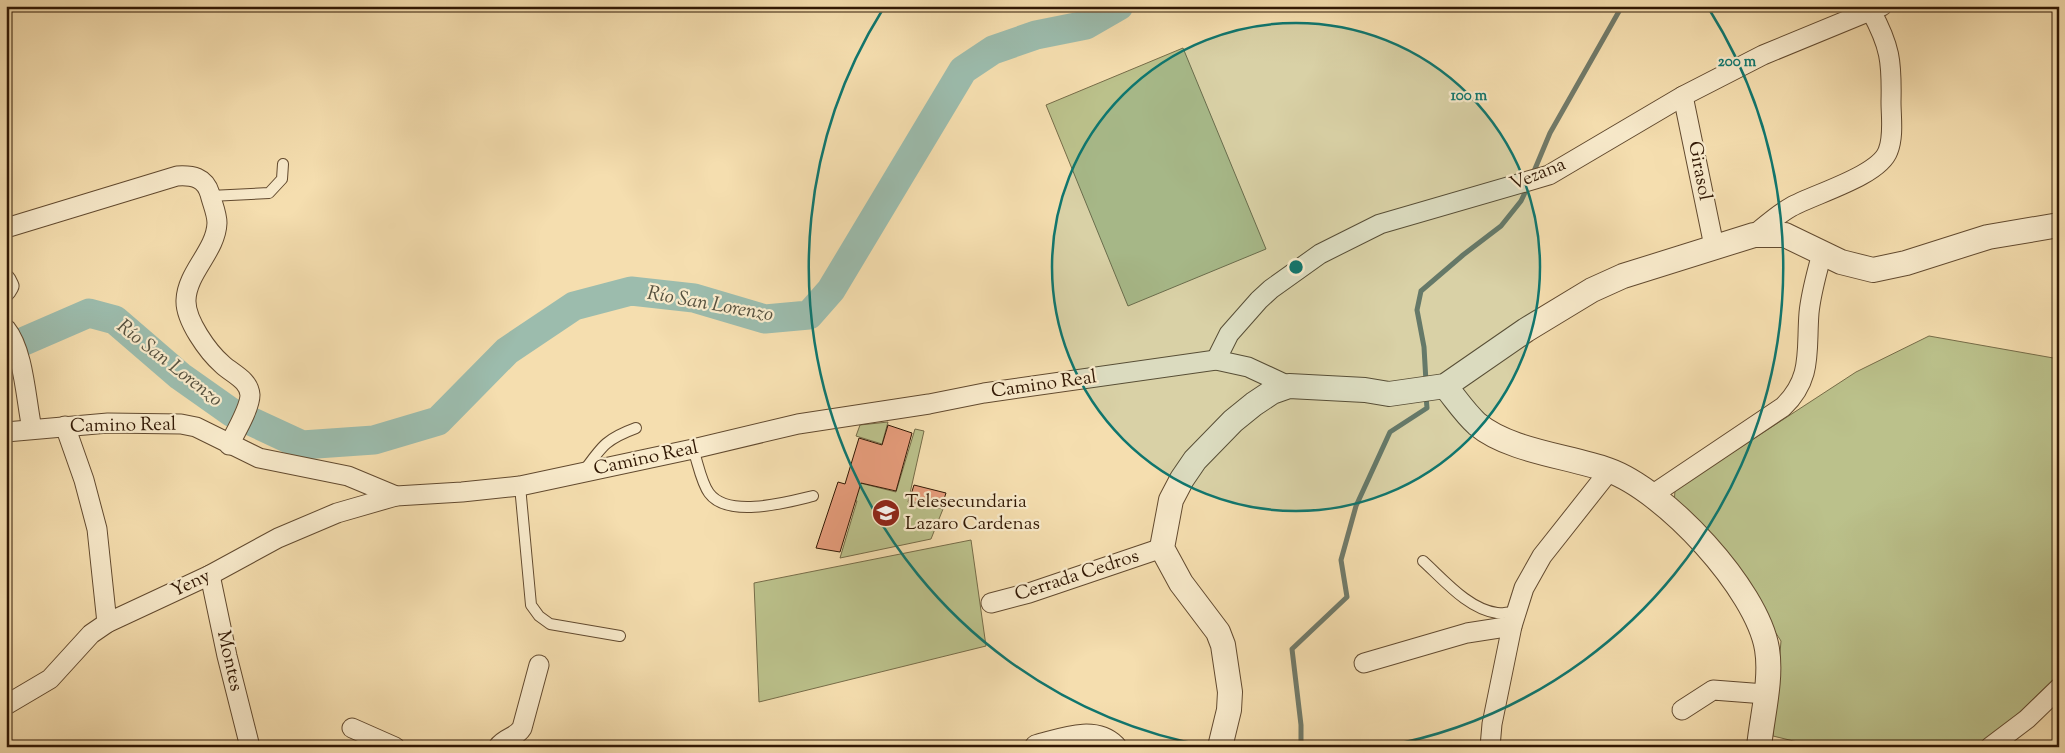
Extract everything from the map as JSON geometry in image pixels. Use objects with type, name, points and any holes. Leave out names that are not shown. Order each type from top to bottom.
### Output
[{"type":"street","name":"Vezana","points":[[1216,360],[1229,334],[1259,300],[1271,289],[1320,254],[1380,224],[1549,175],[1683,96],[1763,56],[1877,8]]},
{"type":"street","points":[[1754,235],[1780,213],[1866,172],[1881,162],[1888,152],[1891,141],[1892,78],[1889,47],[1877,8]]},
{"type":"street","name":"Girasol","points":[[1683,96],[1714,246]]},
{"type":"street","points":[[6,228],[177,176],[198,177],[204,182],[216,216],[216,232],[189,284],[186,295],[187,310],[193,325],[218,360],[247,385],[250,399],[229,445]]},
{"type":"street","points":[[1220,747],[1226,729],[1230,701],[1223,645],[1218,632],[1181,583],[1162,548],[1171,500],[1195,460],[1254,404],[1289,386],[1365,390],[1388,394],[1440,387],[1526,330],[1592,290],[1623,276],[1754,235],[1785,235],[1841,262],[1872,270],[1906,262],[1988,237],[2059,225]]},
{"type":"street","points":[[1652,495],[1783,407],[1792,398],[1803,379],[1807,366],[1812,292],[1822,253]]},
{"type":"street","points":[[6,280],[9,286],[6,291]]},
{"type":"street","points":[[6,329],[14,338],[32,429]]},
{"type":"street","name":"Camino Real","points":[[6,432],[108,423],[180,424],[196,427],[229,445],[259,458],[348,476],[396,496],[520,486],[693,449],[798,424],[929,404],[984,393],[1216,360],[1248,367],[1289,386]]},
{"type":"street","points":[[1440,387],[1477,424],[1497,436],[1521,445],[1610,470],[1652,495],[1716,554],[1758,622],[1767,647],[1768,664],[1759,747]]},
{"type":"street","points":[[65,426],[84,480],[97,529],[107,623]]},
{"type":"street","points":[[1490,747],[1492,724],[1514,618],[1527,581],[1542,556],[1610,470]]},
{"type":"street","name":"Yeny","points":[[6,705],[50,679],[92,634],[107,623],[210,575],[278,538],[328,516],[396,496]]},
{"type":"street","name":"Cerrada Cedros","points":[[991,603],[1029,593],[1162,548]]},
{"type":"street","name":"Montes","points":[[210,575],[227,656],[250,747]]},
{"type":"street","points":[[1364,663],[1514,618]]},
{"type":"street","points":[[498,747],[503,741],[517,735],[522,728],[539,665]]},
{"type":"street","points":[[1990,747],[2027,719],[2059,688]]},
{"type":"street","points":[[1682,710],[1713,690],[1765,694]]},
{"type":"street","points":[[352,728],[395,747]]},
{"type":"street","points":[[1036,747],[1075,738],[1094,736],[1108,740],[1114,747]]},
{"type":"lane","points":[[210,196],[269,193],[282,179],[283,164]]},
{"type":"lane","points":[[583,472],[603,445],[613,436],[636,428]]},
{"type":"lane","points":[[693,449],[709,493],[718,500],[750,507],[769,507],[813,496]]},
{"type":"lane","points":[[520,486],[531,605],[539,616],[550,624],[620,636]]},
{"type":"lane","points":[[1423,561],[1464,597],[1481,608],[1514,618]]},
{"type":"green space","points":[[1183,48],[1266,249],[1128,306],[1046,105]]},
{"type":"green space","points":[[1929,336],[2059,359],[2059,674],[1995,736],[1981,747],[1818,747],[1773,736],[1781,641],[1718,544],[1674,505],[1675,490],[1856,372]]},
{"type":"green space","points":[[888,422],[882,444],[856,436],[860,425]]},
{"type":"green space","points":[[915,429],[924,431],[908,502],[943,509],[931,539],[840,558],[857,501],[847,498],[852,481],[896,492]]},
{"type":"green space","points":[[971,540],[986,646],[759,702],[754,583]]},
{"type":"building","points":[[888,425],[912,433],[896,491],[861,483],[840,552],[816,548],[838,482],[845,484],[859,438],[882,445]]},
{"type":"building","points":[[914,485],[946,493],[941,508],[909,501]]},
{"type":"waterway","name":"Río San Lorenzo","points":[[6,349],[89,313],[115,320],[180,376],[231,412],[302,445],[374,440],[438,421],[507,351],[574,306],[631,291],[694,298],[765,319],[809,315],[831,290],[963,70],[993,50],[1036,35],[1086,25],[1119,6]]},
{"type":"waterway","points":[[1532,176],[1550,133],[1622,6]]},
{"type":"waterway","points":[[1426,382],[1424,347],[1417,310],[1421,291],[1501,226],[1521,201],[1528,186]]},
{"type":"waterway","points":[[1301,747],[1301,725],[1292,649],[1347,597],[1341,560],[1356,506],[1390,432],[1427,408],[1426,396]]},
{"type":"place","name":"Telesecundaria Lazaro Cardenas","points":[[886,513]]}]
